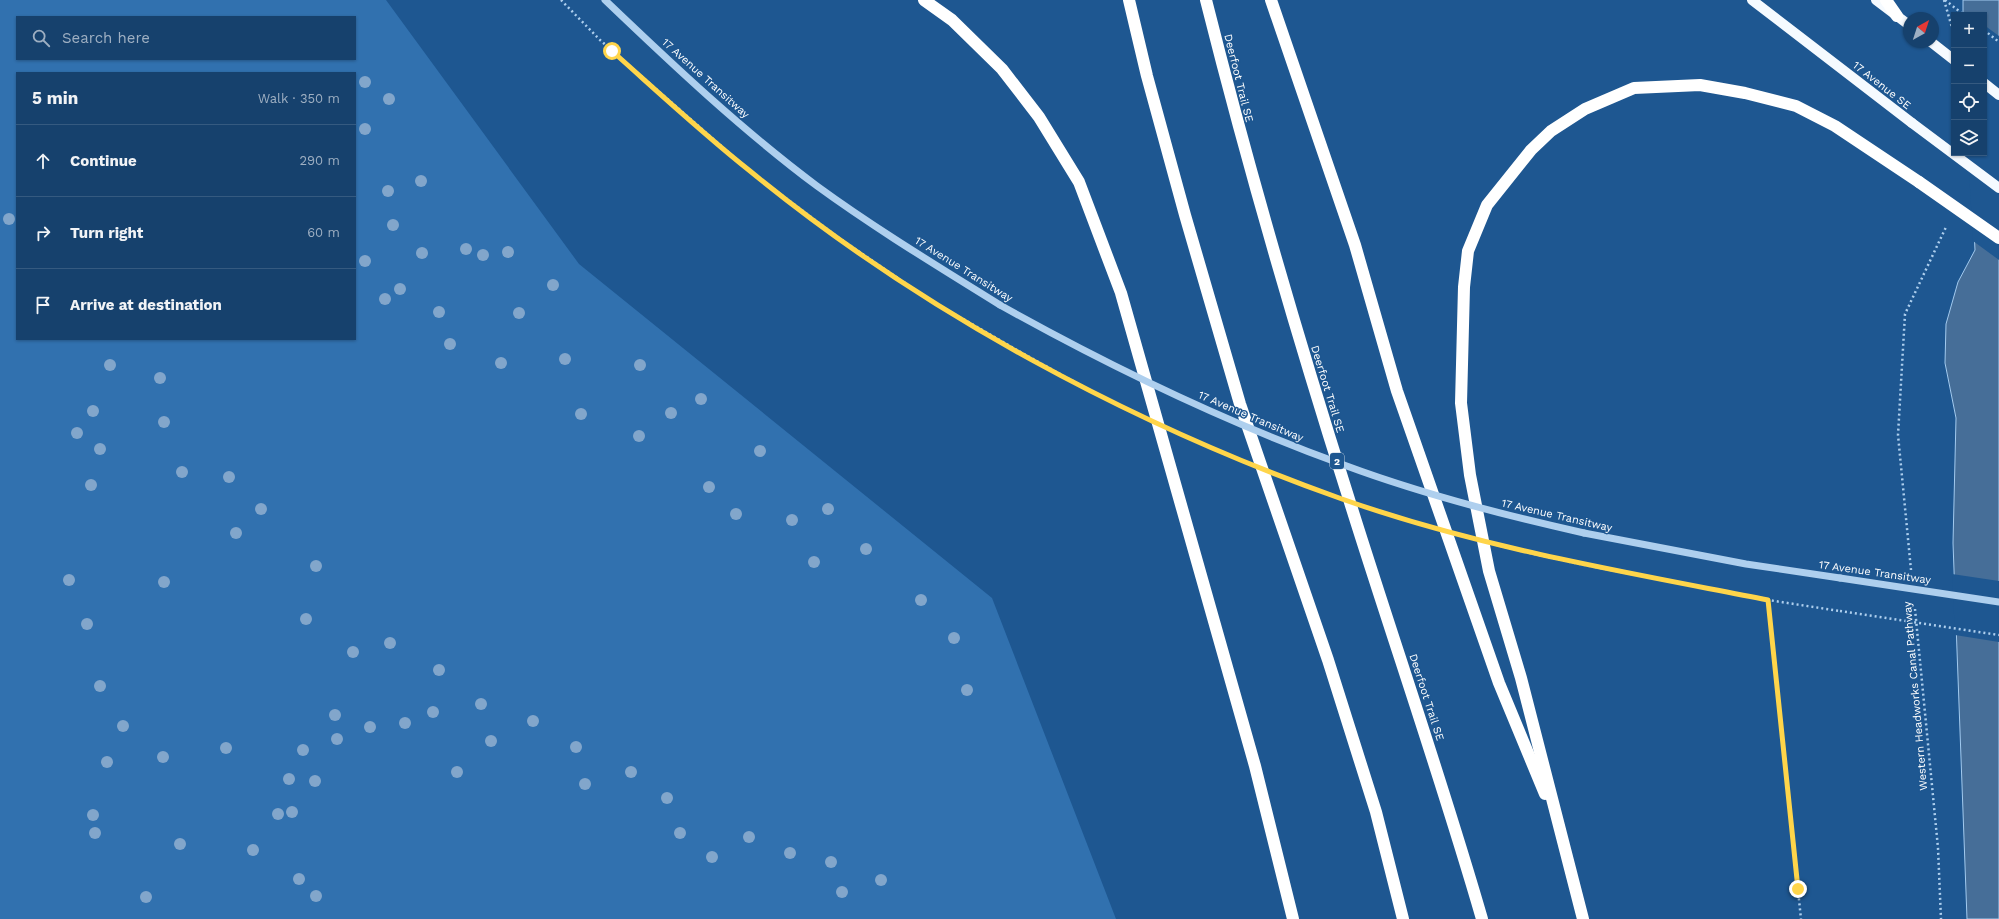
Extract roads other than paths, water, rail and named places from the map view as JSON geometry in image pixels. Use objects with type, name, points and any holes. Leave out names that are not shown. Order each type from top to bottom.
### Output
[{"type":"highway","points":[[924,0],[952,20],[1002,69],[1039,117],[1079,182],[1121,293],[1255,766],[1293,919]]},
{"type":"highway","points":[[1129,0],[1147,76],[1185,215],[1240,404],[1328,660],[1374,805],[1403,919]]},
{"type":"highway","name":"Deerfoot Trail SE","points":[[1206,0],[1232,107],[1269,239],[1347,495],[1459,840],[1482,919]]},
{"type":"highway","points":[[1271,0],[1355,244],[1397,391],[1499,683],[1563,836]]},
{"type":"highway","points":[[1886,0],[1897,16]]},
{"type":"highway","points":[[1583,919],[1563,836],[1521,678],[1489,571],[1470,475],[1461,403],[1463,301],[1468,251],[1487,205],[1531,150],[1551,131],[1585,108],[1634,88],[1700,85],[1745,93],[1796,106],[1835,126],[1999,238]]},
{"type":"main road","name":"17 Avenue SE","points":[[1752,0],[1999,188]]},
{"type":"main road","points":[[1876,0],[1903,20]]},
{"type":"main road","points":[[1938,48],[1951,58]]},
{"type":"main road","points":[[1985,84],[1999,95]]},
{"type":"lane","name":"17 Avenue Transitway","points":[[605,0],[747,130],[817,185],[891,237],[1000,305],[1129,374],[1242,426],[1345,466],[1417,489],[1518,518],[1584,533],[1746,564],[1999,602]]}]
